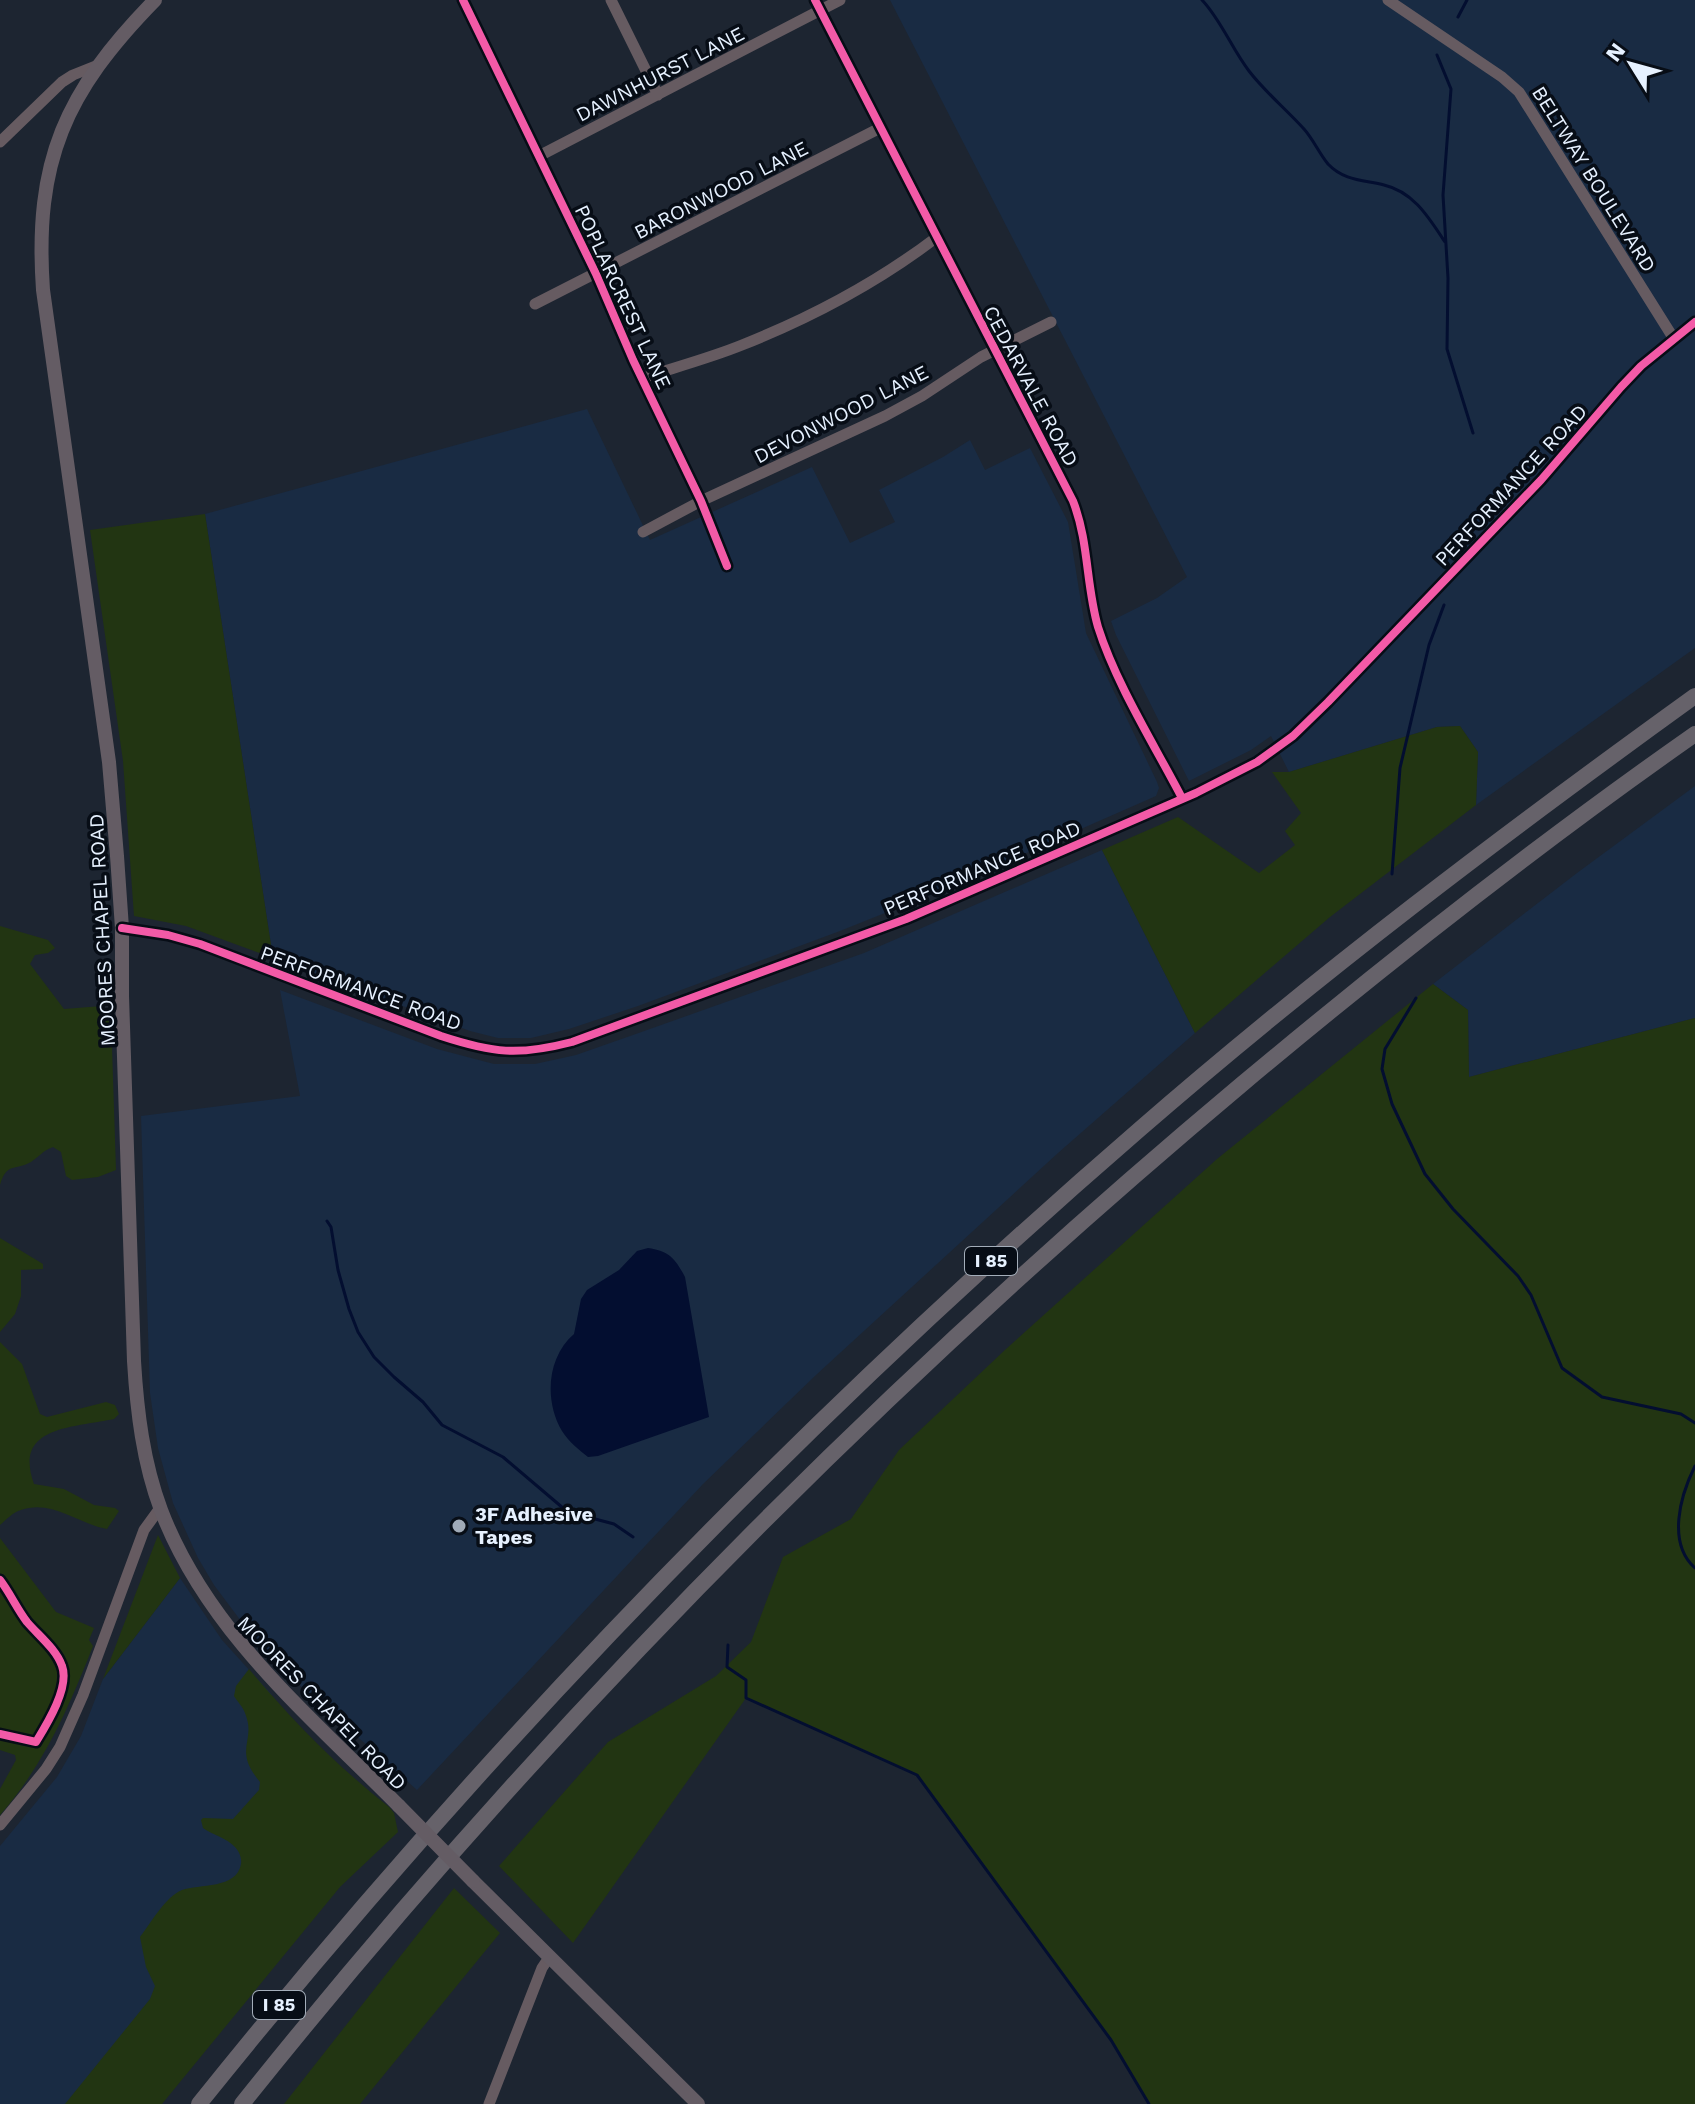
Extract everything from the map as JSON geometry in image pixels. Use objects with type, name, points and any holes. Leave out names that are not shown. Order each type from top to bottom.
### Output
[{"type":"highway","name":"I 85","points":[[199,2104],[360,1907],[469,1785],[717,1524],[878,1367],[990,1262],[1288,1005],[1505,835],[1695,696]]},
{"type":"highway","name":"I 85","points":[[242,2104],[385,1930],[536,1762],[678,1608],[866,1420],[1047,1252],[1287,1046],[1444,920],[1695,734]]},
{"type":"main road","name":"MOORES CHAPEL ROAD","points":[[155,0],[98,65],[73,105],[54,153],[43,204],[41,256],[56,391],[109,762],[122,928],[134,1361],[138,1418],[160,1508],[196,1583],[235,1638],[473,1881],[698,2104]]},
{"type":"street","name":"POPLARCREST LANE","points":[[463,0],[596,274],[701,501],[727,566]]},
{"type":"street","points":[[611,0],[658,95]]},
{"type":"street","name":"DAWNHURST LANE","points":[[539,156],[658,95],[817,5],[840,0]]},
{"type":"street","name":"BELTWAY BOULEVARD","points":[[1388,0],[1502,77],[1519,92],[1674,339]]},
{"type":"street","name":"CEDARVALE ROAD","points":[[817,5],[1073,501],[1087,551],[1094,611],[1103,639],[1182,798]]},
{"type":"street","points":[[0,142],[62,82],[98,65]]},
{"type":"street","name":"BARONWOOD LANE","points":[[535,304],[880,128]]},
{"type":"street","points":[[642,378],[726,351],[783,328],[871,281],[937,237]]},
{"type":"street","name":"DEVONWOOD LANE","points":[[643,532],[701,501],[885,416],[994,351],[1051,322]]},
{"type":"street","name":"PERFORMANCE ROAD","points":[[122,928],[200,944],[465,1044],[508,1052],[532,1051],[572,1042],[841,945],[977,889],[1182,798],[1257,762],[1293,736],[1541,480],[1621,387],[1695,322]]},
{"type":"street","points":[[0,1825],[60,1747],[83,1695],[144,1530],[160,1508]]},
{"type":"street","points":[[489,2104],[542,1968],[550,1956]]},
{"type":"shaded area","points":[[890,0],[1695,0],[1695,648],[1476,805],[1478,752],[1460,726],[1437,727],[1289,772],[1271,736],[1251,750],[1189,781],[1111,621],[1157,598],[1187,577]]},
{"type":"shaded area","points":[[587,409],[650,540],[812,467],[850,543],[895,522],[879,490],[970,440],[985,470],[1030,448],[1068,522],[1086,633],[1157,782],[1159,788],[1156,796],[940,891],[840,931],[638,1006],[531,1038],[498,1038],[470,1031],[273,958],[205,514]]},
{"type":"shaded area","points":[[1695,786],[1695,1018],[1469,1077],[1468,1010],[1433,984]]},
{"type":"shaded area","points":[[1102,850],[1195,1033],[1058,1153],[816,1375],[703,1484],[417,1790],[285,1672],[256,1641],[214,1585],[173,1503],[158,1448],[150,1393],[141,1116],[300,1096],[280,990],[437,1049],[494,1064],[535,1064],[576,1055],[864,953]]},
{"type":"shaded area","points":[[648,1248],[671,1256],[685,1277],[709,1417],[588,1457],[568,1439],[556,1419],[551,1393],[554,1367],[558,1355],[574,1334],[581,1299],[587,1290],[619,1270],[637,1251]]},
{"type":"shaded area","points":[[180,1578],[222,1640],[272,1695],[266,1701],[354,1790],[91,2104],[0,2104],[0,1846],[57,1777],[81,1736],[103,1679]]},
{"type":"green space","points":[[205,514],[273,958],[186,926],[134,916],[123,761],[90,530]]},
{"type":"green space","points":[[1460,726],[1478,752],[1476,805],[1330,917],[1195,1033],[1102,850],[1178,817],[1259,873],[1295,845],[1285,831],[1301,813],[1272,772],[1289,772],[1437,727]]},
{"type":"green space","points":[[0,926],[48,940],[55,948],[48,953],[35,955],[30,964],[64,1009],[102,1006],[111,1017],[116,1170],[98,1177],[72,1180],[66,1176],[61,1152],[53,1147],[31,1162],[8,1170],[0,1185]]},
{"type":"green space","points":[[1433,984],[1468,1010],[1469,1077],[1695,1018],[1695,2104],[1149,2104],[1111,2040],[917,1776],[746,1698],[573,1943],[499,1866],[608,1742],[716,1676],[751,1642],[783,1557],[851,1519],[899,1450],[1006,1349],[1217,1159]]},
{"type":"green space","points":[[0,1238],[43,1264],[43,1269],[21,1270],[21,1296],[15,1314],[0,1332]]},
{"type":"green space","points":[[0,1342],[22,1364],[40,1414],[47,1417],[106,1402],[115,1405],[119,1414],[114,1419],[65,1428],[39,1440],[32,1451],[30,1465],[34,1484],[64,1489],[94,1505],[119,1511],[107,1529],[54,1510],[32,1507],[18,1511],[0,1525]]},
{"type":"green space","points":[[158,1535],[180,1578],[103,1679]]},
{"type":"green space","points":[[0,1538],[56,1612],[94,1628],[89,1640],[93,1646],[54,1735],[30,1776],[0,1815],[0,1789],[16,1760],[15,1755],[0,1750]]},
{"type":"green space","points":[[249,1669],[316,1742],[389,1807],[394,1813],[398,1832],[340,1887],[162,2104],[65,2104],[150,1999],[155,1986],[146,1967],[140,1937],[159,1911],[182,1890],[225,1882],[238,1872],[241,1859],[236,1849],[228,1841],[203,1828],[201,1820],[233,1819],[259,1790],[260,1782],[246,1753],[248,1723],[234,1696],[236,1686]]},
{"type":"green space","points":[[454,1888],[500,1933],[360,2104],[284,2104]]},
{"type":"waterway","points":[[1202,0],[1249,71],[1304,129],[1334,170],[1347,177],[1404,193],[1420,207],[1445,242]]},
{"type":"waterway","points":[[1458,17],[1467,0]]},
{"type":"waterway","points":[[1437,55],[1451,89],[1443,195],[1448,278],[1447,349],[1473,433]]},
{"type":"waterway","points":[[1392,874],[1400,768],[1429,645],[1444,605]]},
{"type":"waterway","points":[[1416,998],[1385,1049],[1382,1069],[1392,1104],[1425,1174],[1453,1209],[1518,1276],[1531,1295],[1562,1368],[1602,1397],[1681,1414],[1695,1423]]},
{"type":"waterway","points":[[327,1221],[331,1227],[349,1309],[358,1332],[374,1357],[423,1402],[442,1425],[503,1457],[563,1508],[614,1524],[633,1537]]},
{"type":"waterway","points":[[1695,1466],[1679,1519],[1681,1546],[1695,1568]]},
{"type":"waterway","points":[[728,1645],[727,1667],[746,1680],[746,1698],[917,1775],[1111,2040],[1149,2104]]},
{"type":"cycle path","points":[[463,0],[596,274],[633,360],[701,501],[727,566]]},
{"type":"cycle path","points":[[815,0],[1073,501],[1082,532],[1094,611],[1106,649],[1125,692],[1182,798]]},
{"type":"cycle path","points":[[122,928],[200,944],[459,1042],[521,1051],[572,1042],[906,919],[1196,793],[1257,762],[1293,736],[1541,480],[1641,366],[1695,322]]},
{"type":"cycle path","points":[[0,1580],[27,1622],[56,1654],[64,1675],[56,1705],[36,1742],[0,1734]]},
{"type":"place","name":"3F Adhesive Tapes","points":[[459,1526]]}]
